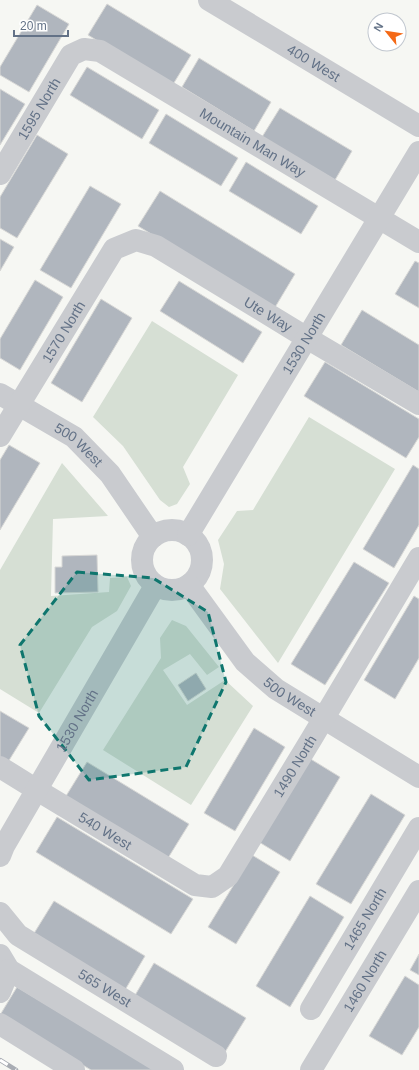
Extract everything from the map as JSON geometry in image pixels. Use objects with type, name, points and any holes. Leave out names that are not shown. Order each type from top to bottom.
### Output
[{"type":"street","name":"400 West","points":[[209,0],[419,126]]},
{"type":"street","name":"1595 North","points":[[0,174],[71,55],[84,49]]},
{"type":"street","name":"Mountain Man Way","points":[[84,49],[100,51],[419,242]]},
{"type":"street","name":"1530 North","points":[[188,535],[419,152]]},
{"type":"street","name":"Ute Way","points":[[136,240],[156,246],[419,404]]},
{"type":"street","name":"1570 North","points":[[0,436],[114,249],[136,240]]},
{"type":"street","name":"500 West","points":[[0,394],[74,437],[110,474],[153,536]]},
{"type":"street","points":[[170,530],[180,531],[188,535],[200,550],[202,560],[196,578],[189,585],[181,589],[163,589],[155,586],[143,571],[141,561],[147,543],[153,536],[170,530]]},
{"type":"street","name":"1490 North","points":[[212,887],[228,876],[324,719],[419,558]]},
{"type":"street","name":"500 West","points":[[189,585],[245,662],[276,690],[419,777]]},
{"type":"street","name":"1530 North","points":[[0,856],[4,846],[155,586]]},
{"type":"street","name":"540 West","points":[[0,767],[195,885],[212,887]]},
{"type":"street","name":"1465 North","points":[[311,1009],[419,828]]},
{"type":"street","name":"1460 North","points":[[311,1070],[419,891]]},
{"type":"street","name":"565 West","points":[[0,913],[18,935],[216,1056]]},
{"type":"street","points":[[0,992],[4,962],[173,1070]]},
{"type":"street","points":[[0,1024],[74,1070]]},
{"type":"highlighted area","points":[[77,572],[153,578],[208,612],[226,682],[186,767],[89,780],[39,716],[20,645]]},
{"type":"shaded area","points":[[152,321],[238,375],[183,467],[190,484],[177,504],[169,507],[160,500],[123,446],[93,417]]},
{"type":"shaded area","points":[[309,417],[395,469],[278,663],[220,589],[224,564],[218,540],[237,511],[253,510]]},
{"type":"shaded area","points":[[62,463],[108,516],[53,519],[51,596],[109,592],[110,578],[127,577],[131,586],[117,611],[92,627],[39,713],[0,689],[0,570]]},
{"type":"shaded area","points":[[172,620],[186,626],[219,667],[207,675],[190,654],[163,670],[187,705],[225,680],[253,706],[191,805],[103,750],[161,658],[160,638]]},
{"type":"building","points":[[107,4],[191,55],[172,86],[88,35]]},
{"type":"building","points":[[37,5],[69,24],[29,92],[0,75],[0,67]]},
{"type":"building","points":[[199,58],[271,102],[254,131],[182,87]]},
{"type":"building","points":[[87,67],[159,110],[142,139],[70,95]]},
{"type":"building","points":[[0,89],[25,104],[0,145]]},
{"type":"building","points":[[280,108],[352,151],[335,180],[262,137]]},
{"type":"building","points":[[166,114],[238,158],[221,186],[149,143]]},
{"type":"building","points":[[37,135],[68,154],[17,238],[0,228],[0,197]]},
{"type":"building","points":[[246,162],[318,206],[301,234],[229,191]]},
{"type":"building","points":[[90,186],[121,204],[71,288],[40,270]]},
{"type":"building","points":[[160,191],[295,274],[274,309],[138,226]]},
{"type":"building","points":[[0,239],[14,247],[0,271]]},
{"type":"building","points":[[415,261],[419,263],[419,308],[395,294]]},
{"type":"building","points":[[35,280],[63,297],[20,370],[0,358],[0,339]]},
{"type":"building","points":[[179,281],[262,332],[243,363],[160,311]]},
{"type":"building","points":[[101,299],[132,318],[82,402],[51,383]]},
{"type":"building","points":[[362,310],[419,345],[419,392],[341,345]]},
{"type":"building","points":[[325,362],[419,419],[419,437],[406,458],[304,396]]},
{"type":"building","points":[[9,445],[40,463],[0,530],[0,460]]},
{"type":"building","points":[[413,465],[419,469],[419,525],[394,568],[363,549]]},
{"type":"building","points":[[97,555],[98,592],[55,593],[55,567],[62,567],[62,556]]},
{"type":"building","points":[[354,562],[389,583],[325,685],[291,664]]},
{"type":"building","points":[[414,596],[419,599],[419,658],[395,699],[364,680]]},
{"type":"building","points":[[196,673],[206,689],[188,701],[178,685]]},
{"type":"building","points":[[0,711],[29,728],[8,762],[0,758]]},
{"type":"building","points":[[254,728],[285,747],[235,831],[204,813]]},
{"type":"building","points":[[309,758],[340,777],[290,861],[259,842]]},
{"type":"building","points":[[87,762],[189,824],[168,858],[66,796]]},
{"type":"building","points":[[371,794],[405,815],[351,904],[316,884]]},
{"type":"building","points":[[57,817],[193,899],[171,934],[36,852]]},
{"type":"building","points":[[252,855],[280,872],[236,944],[208,927]]},
{"type":"building","points":[[310,896],[344,917],[290,1007],[256,986]]},
{"type":"building","points":[[54,901],[145,956],[125,990],[33,935]]},
{"type":"building","points":[[419,954],[419,975],[410,970]]},
{"type":"building","points":[[154,963],[246,1018],[225,1052],[134,997]]},
{"type":"building","points":[[405,976],[419,985],[419,1027],[402,1055],[369,1036]]},
{"type":"building","points":[[17,987],[155,1070],[91,1070],[0,1015]]},
{"type":"railway","points":[[0,1060],[16,1070]]}]
